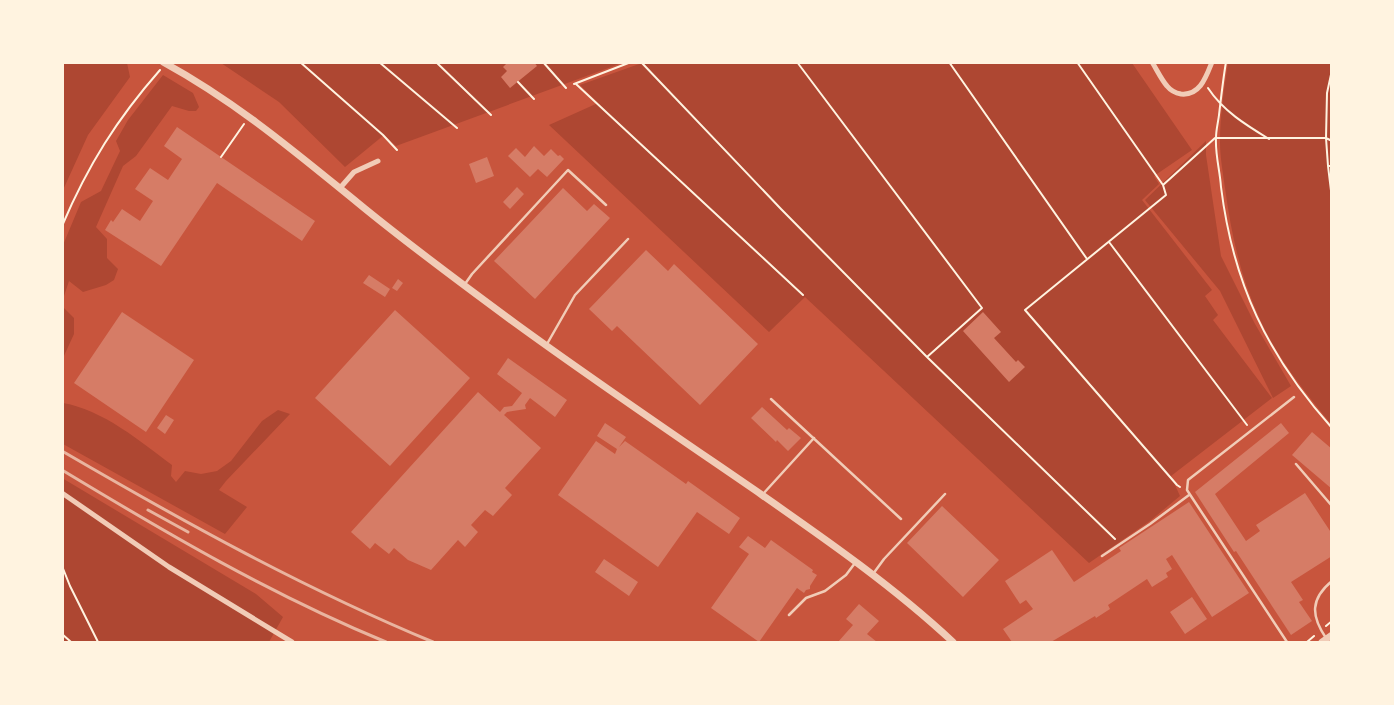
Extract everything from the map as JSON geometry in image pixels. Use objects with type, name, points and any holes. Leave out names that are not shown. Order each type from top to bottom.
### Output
[{"type":"street","points":[[1152,62],[1168,87],[1174,92],[1189,94],[1196,91],[1203,83],[1212,62]]},
{"type":"street","points":[[162,65],[193,80],[253,119],[464,285],[546,345],[856,562],[953,642]]},
{"type":"street","points":[[340,188],[354,172],[378,162]]},
{"type":"street","points":[[62,493],[170,567],[292,642]]},
{"type":"lane","points":[[464,285],[568,170],[606,205]]},
{"type":"lane","points":[[546,345],[575,295],[628,239]]},
{"type":"lane","points":[[1288,642],[1187,490],[1188,480],[1294,397]]},
{"type":"lane","points":[[771,399],[901,519]]},
{"type":"lane","points":[[762,495],[814,438]]},
{"type":"lane","points":[[1296,464],[1332,506]]},
{"type":"lane","points":[[872,575],[884,559],[945,494]]},
{"type":"lane","points":[[1102,556],[1189,495]]},
{"type":"lane","points":[[789,615],[806,598],[826,591],[846,575],[856,562]]},
{"type":"lane","points":[[1327,639],[1317,624],[1314,612],[1317,599],[1323,588],[1332,581]]},
{"type":"path","points":[[300,62],[383,135],[397,150]]},
{"type":"path","points":[[379,62],[457,128]]},
{"type":"path","points":[[436,62],[491,115]]},
{"type":"path","points":[[543,62],[566,88]]},
{"type":"path","points":[[631,62],[575,84],[802,295]]},
{"type":"path","points":[[641,62],[781,209],[927,357],[1120,544]]},
{"type":"path","points":[[797,62],[982,308],[927,357]]},
{"type":"path","points":[[949,62],[1087,259]]},
{"type":"path","points":[[1077,62],[1163,185],[1166,195],[1025,310],[1177,485],[1187,490]]},
{"type":"path","points":[[1226,62],[1216,138],[1228,231],[1246,295],[1258,322],[1282,364],[1301,392],[1332,428]]},
{"type":"path","points":[[62,226],[74,198],[106,138],[162,65]]},
{"type":"path","points":[[1332,70],[1328,93],[1326,138],[1332,198]]},
{"type":"path","points":[[518,82],[534,99]]},
{"type":"path","points":[[1203,83],[1220,104],[1247,126],[1270,139]]},
{"type":"path","points":[[221,157],[237,133]]},
{"type":"path","points":[[1163,185],[1216,138],[1326,138],[1332,141]]},
{"type":"path","points":[[1109,242],[1252,431]]},
{"type":"path","points":[[62,566],[98,642]]},
{"type":"path","points":[[62,634],[71,642]]},
{"type":"shaded area","points":[[63,62],[127,63],[130,77],[88,135],[63,190]]},
{"type":"shaded area","points":[[221,63],[622,63],[396,146],[384,135],[345,167],[279,102]]},
{"type":"shaded area","points":[[642,63],[1132,63],[1192,150],[1154,176],[1159,184],[1142,200],[1212,290],[1205,296],[1218,315],[1213,320],[1272,398],[1171,476],[1180,496],[1150,521],[1089,563],[805,297],[769,332],[549,125],[598,103],[580,85]]},
{"type":"shaded area","points":[[1228,63],[1331,63],[1331,424],[1301,386],[1274,346],[1252,301],[1241,270],[1230,221],[1220,153],[1221,112]]},
{"type":"shaded area","points":[[163,75],[193,93],[199,107],[196,111],[189,111],[172,106],[136,156],[123,166],[96,227],[107,239],[107,258],[118,269],[114,280],[106,285],[83,292],[69,281],[63,299],[63,245],[81,202],[101,191],[120,151],[116,141],[128,120]]},
{"type":"shaded area","points":[[1206,141],[1206,155],[1221,256],[1255,324],[1291,386],[1273,398],[1220,291],[1145,200]]},
{"type":"shaded area","points":[[63,307],[74,318],[74,334],[63,358]]},
{"type":"shaded area","points":[[63,403],[107,419],[134,437],[172,465],[171,476],[176,482],[185,471],[201,474],[217,471],[231,461],[262,421],[278,410],[290,414],[219,490],[247,507],[225,534],[63,444]]},
{"type":"shaded area","points":[[62,478],[256,594],[283,617],[269,642],[62,641]]},
{"type":"building","points":[[508,62],[534,62],[537,66],[510,88],[501,77],[507,71],[503,67]]},
{"type":"building","points":[[177,127],[315,221],[302,241],[217,183],[161,266],[105,230],[111,220],[113,222],[122,209],[140,221],[153,201],[135,189],[150,168],[168,180],[182,159],[164,146]]},
{"type":"building","points":[[534,146],[544,156],[551,149],[564,159],[547,177],[538,169],[530,177],[508,156],[516,148],[525,157]]},
{"type":"building","points":[[487,157],[494,176],[476,183],[469,164]]},
{"type":"building","points":[[517,187],[524,194],[510,209],[503,202]]},
{"type":"building","points":[[563,188],[587,211],[594,204],[610,218],[535,299],[494,261]]},
{"type":"building","points":[[646,250],[668,271],[674,264],[758,344],[700,405],[617,326],[612,331],[589,309]]},
{"type":"building","points":[[369,275],[390,289],[385,297],[363,283]]},
{"type":"building","points":[[398,279],[403,283],[397,291],[392,288]]},
{"type":"building","points":[[395,310],[470,378],[390,466],[315,398]]},
{"type":"building","points":[[122,312],[194,360],[146,432],[74,383]]},
{"type":"building","points":[[983,312],[1001,332],[994,338],[1016,362],[1018,360],[1025,367],[1009,382],[963,331]]},
{"type":"building","points":[[508,358],[567,400],[555,417],[530,398],[525,405],[526,409],[507,412],[504,415],[541,448],[505,488],[512,495],[493,516],[485,510],[471,525],[478,532],[465,547],[458,540],[431,570],[408,560],[394,548],[389,554],[375,543],[370,549],[351,532],[478,392],[500,412],[504,407],[512,406],[522,393],[497,374]]},
{"type":"building","points":[[762,407],[787,430],[789,428],[801,438],[788,451],[751,418]]},
{"type":"building","points":[[166,415],[174,420],[165,434],[157,428]]},
{"type":"building","points":[[605,423],[626,437],[619,447],[625,441],[686,484],[688,481],[740,518],[729,534],[697,512],[658,567],[558,495],[596,441],[615,454],[617,449],[597,436]]},
{"type":"building","points":[[1281,423],[1289,433],[1215,494],[1246,541],[1260,531],[1256,525],[1305,493],[1332,534],[1332,556],[1291,582],[1303,600],[1299,602],[1312,621],[1291,635],[1195,492]]},
{"type":"building","points":[[1312,432],[1332,449],[1332,489],[1292,455]]},
{"type":"building","points":[[1189,502],[1249,593],[1212,617],[1172,555],[1166,559],[1172,569],[1166,573],[1168,577],[1152,587],[1147,579],[1108,605],[1110,609],[1096,618],[1095,616],[1051,642],[1012,642],[1003,629],[1033,609],[1026,600],[1020,604],[1005,581],[1052,550],[1074,582],[1121,551],[1119,548]]},
{"type":"building","points":[[942,506],[999,560],[963,597],[907,543]]},
{"type":"building","points":[[748,536],[765,548],[771,540],[813,570],[812,572],[817,575],[810,589],[804,593],[797,588],[759,642],[711,608],[749,554],[739,547]]},
{"type":"building","points":[[604,559],[638,582],[629,596],[595,572]]},
{"type":"building","points":[[1192,597],[1207,619],[1185,634],[1170,612]]},
{"type":"building","points":[[859,604],[879,621],[867,634],[877,642],[838,642],[853,625],[846,619]]},
{"type":"railway","points":[[62,451],[153,503],[291,577],[433,642]]},
{"type":"railway","points":[[62,470],[181,540],[261,584],[386,642]]},
{"type":"railway","points":[[148,510],[188,532]]}]
